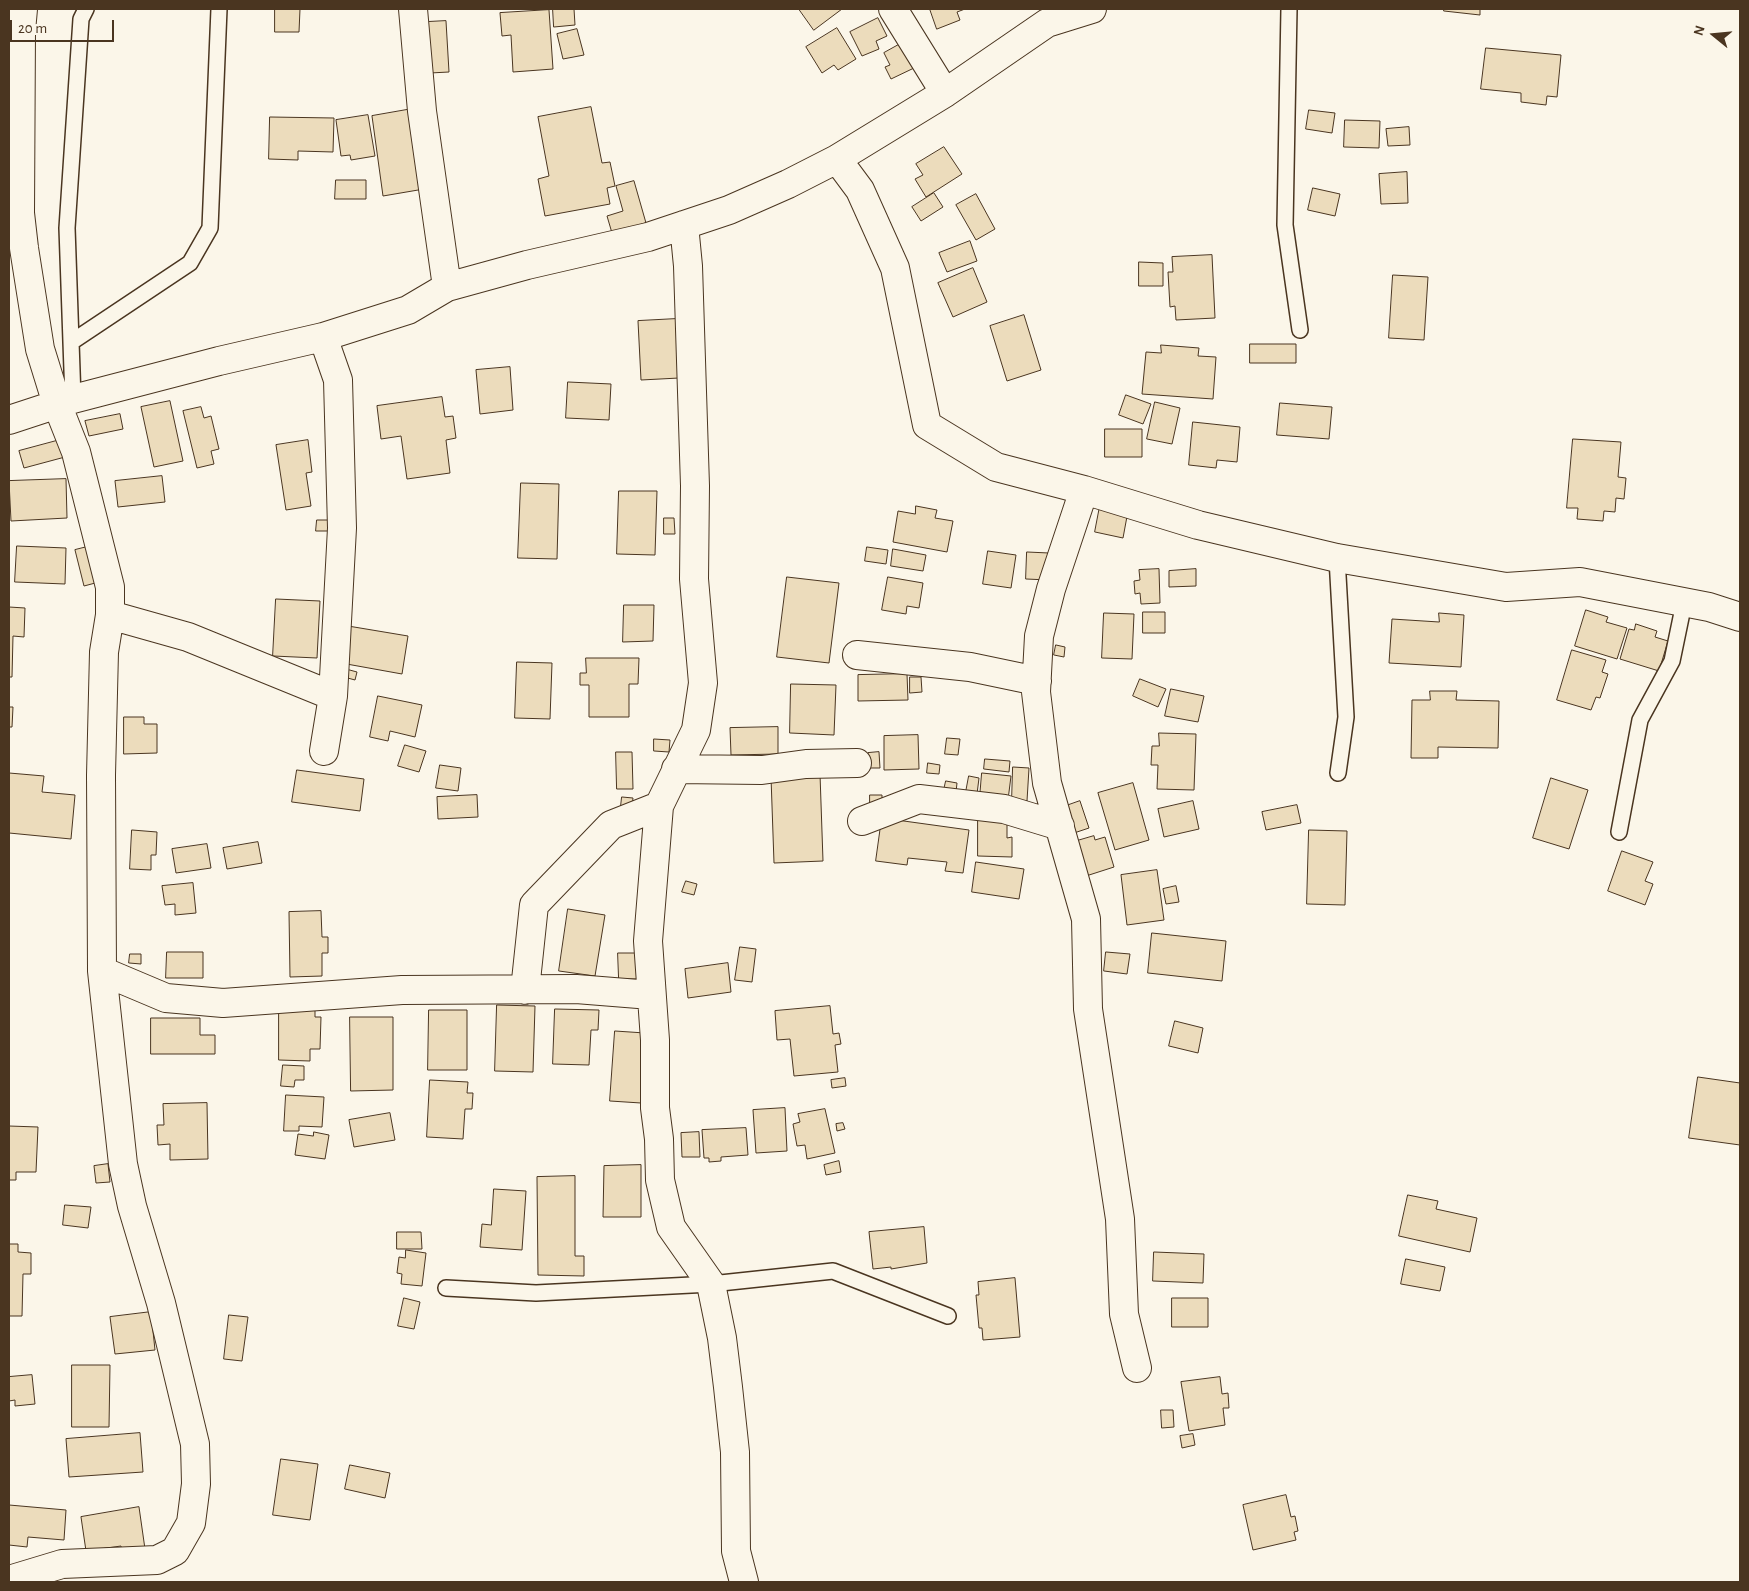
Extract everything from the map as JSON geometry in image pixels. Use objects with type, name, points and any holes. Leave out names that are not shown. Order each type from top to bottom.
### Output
[{"type":"street","points":[[9,1580],[62,1564],[157,1560],[175,1551],[191,1523],[196,1484],[195,1444],[161,1303],[132,1206],[123,1164],[102,971],[101,775],[104,652],[110,615],[110,587],[65,401],[40,348],[20,213],[21,30],[23,9]]},
{"type":"street","points":[[413,9],[422,111],[447,287]]},
{"type":"street","points":[[893,9],[945,93]]},
{"type":"street","points":[[9,420],[65,401],[219,361],[323,338],[408,310],[447,287],[527,265],[648,238],[684,225],[788,184],[837,160],[945,93],[1047,23],[1092,9]]},
{"type":"street","points":[[837,160],[860,190],[895,268],[927,426],[996,467],[1084,490],[1198,525],[1337,558],[1506,587],[1580,582],[1684,603],[1740,617]]},
{"type":"street","points":[[684,225],[688,266],[696,486],[694,579],[703,683],[696,730],[659,806],[648,941],[655,1040],[655,1108],[659,1140],[660,1180],[672,1227],[711,1284],[722,1338],[735,1452],[736,1551],[744,1582]]},
{"type":"street","points":[[323,338],[338,380],[342,528],[333,696],[324,751]]},
{"type":"street","points":[[1084,490],[1051,589],[1039,636],[1037,681],[1039,734],[1046,783],[1086,919],[1088,1010],[1120,1218],[1124,1314],[1137,1368]]},
{"type":"street","points":[[110,615],[188,637],[333,696]]},
{"type":"street","points":[[856,655],[970,667],[1037,681]]},
{"type":"street","points":[[676,769],[762,770],[806,764],[857,763]]},
{"type":"street","points":[[862,821],[919,799],[1004,809],[1060,826]]},
{"type":"street","points":[[525,990],[534,905],[611,825],[659,806]]},
{"type":"street","points":[[102,971],[166,998],[223,1002],[402,990],[576,989],[651,995]]},
{"type":"lane","points":[[65,401],[72,342],[67,228],[81,19],[86,9]]},
{"type":"lane","points":[[72,342],[190,263],[210,228],[219,9]]},
{"type":"lane","points":[[1289,9],[1285,225],[1300,330]]},
{"type":"lane","points":[[1337,558],[1346,717],[1338,772]]},
{"type":"lane","points":[[1619,832],[1640,720],[1672,661],[1684,603]]},
{"type":"lane","points":[[446,1288],[536,1293],[711,1284],[833,1271],[948,1316]]},
{"type":"building","points":[[275,9],[300,9],[299,32],[275,32]]},
{"type":"building","points":[[553,9],[574,9],[575,25],[554,27]]},
{"type":"building","points":[[799,9],[842,9],[814,30]]},
{"type":"building","points":[[930,9],[965,9],[957,12],[960,20],[937,29]]},
{"type":"building","points":[[1444,9],[1480,9],[1480,15],[1444,11]]},
{"type":"building","points":[[549,10],[553,69],[513,72],[511,35],[502,36],[500,13]]},
{"type":"building","points":[[878,18],[887,36],[876,41],[879,49],[862,56],[850,32]]},
{"type":"building","points":[[446,21],[449,72],[430,73],[427,22]]},
{"type":"building","points":[[837,28],[856,59],[838,70],[834,65],[822,73],[806,47]]},
{"type":"building","points":[[577,29],[584,55],[563,59],[557,34]]},
{"type":"building","points":[[902,43],[914,68],[891,79],[885,67],[890,65],[884,53]]},
{"type":"building","points":[[1486,48],[1561,55],[1557,97],[1547,96],[1546,105],[1521,102],[1521,93],[1481,89]]},
{"type":"building","points":[[591,107],[602,163],[610,162],[615,186],[607,188],[610,204],[545,216],[538,179],[549,176],[538,117]]},
{"type":"building","points":[[412,109],[424,189],[383,196],[372,116]]},
{"type":"building","points":[[1309,110],[1335,113],[1332,133],[1306,129]]},
{"type":"building","points":[[368,115],[375,156],[351,160],[350,155],[341,156],[336,120]]},
{"type":"building","points":[[270,117],[334,118],[333,152],[298,151],[298,160],[269,159]]},
{"type":"building","points":[[1345,120],[1380,121],[1379,148],[1344,147]]},
{"type":"building","points":[[1409,127],[1410,145],[1388,146],[1386,129]]},
{"type":"building","points":[[944,147],[962,174],[926,197],[915,179],[923,175],[916,164]]},
{"type":"building","points":[[1407,172],[1408,203],[1381,204],[1379,174]]},
{"type":"building","points":[[336,180],[366,180],[366,199],[335,199]]},
{"type":"building","points":[[634,181],[646,223],[612,233],[607,216],[623,211],[616,186]]},
{"type":"building","points":[[1313,188],[1340,194],[1335,216],[1308,210]]},
{"type":"building","points":[[934,193],[943,207],[921,221],[912,207]]},
{"type":"building","points":[[976,194],[995,229],[976,240],[956,205]]},
{"type":"building","points":[[970,241],[977,261],[947,272],[939,253]]},
{"type":"building","points":[[1212,255],[1215,318],[1176,320],[1175,306],[1170,307],[1168,272],[1173,272],[1172,257]]},
{"type":"building","points":[[1139,262],[1163,263],[1163,286],[1139,286]]},
{"type":"building","points":[[973,268],[987,302],[953,317],[938,283]]},
{"type":"building","points":[[1393,275],[1428,277],[1424,340],[1389,338]]},
{"type":"building","points":[[1024,315],[1041,370],[1007,381],[990,326]]},
{"type":"building","points":[[676,319],[679,378],[641,380],[638,321]]},
{"type":"building","points":[[1250,344],[1296,344],[1296,363],[1250,363]]},
{"type":"building","points":[[1161,345],[1199,348],[1198,356],[1216,357],[1213,399],[1142,394],[1146,352],[1161,353]]},
{"type":"building","points":[[510,367],[513,410],[480,414],[476,370]]},
{"type":"building","points":[[568,382],[611,384],[609,420],[566,418]]},
{"type":"building","points":[[1126,395],[1151,404],[1143,424],[1119,415]]},
{"type":"building","points":[[442,397],[445,417],[453,416],[456,438],[446,440],[450,473],[407,479],[401,436],[381,439],[377,406]]},
{"type":"building","points":[[170,401],[183,461],[154,467],[141,407]]},
{"type":"building","points":[[1155,402],[1180,408],[1172,444],[1147,439]]},
{"type":"building","points":[[1280,403],[1332,407],[1329,439],[1277,435]]},
{"type":"building","points":[[201,407],[204,418],[211,416],[219,449],[211,451],[214,464],[197,468],[183,411]]},
{"type":"building","points":[[120,414],[123,429],[89,436],[85,421]]},
{"type":"building","points":[[1193,422],[1240,427],[1237,462],[1217,460],[1216,468],[1189,465]]},
{"type":"building","points":[[1105,429],[1142,429],[1142,457],[1105,457]]},
{"type":"building","points":[[1573,439],[1621,442],[1618,477],[1626,478],[1624,499],[1616,498],[1615,512],[1604,511],[1603,521],[1577,519],[1578,508],[1567,508]]},
{"type":"building","points":[[60,440],[65,457],[24,468],[19,451]]},
{"type":"building","points":[[308,440],[312,472],[306,473],[311,506],[286,510],[276,445]]},
{"type":"building","points":[[162,476],[165,502],[118,507],[115,481]]},
{"type":"building","points":[[66,479],[67,518],[11,521],[9,481]]},
{"type":"building","points":[[521,483],[559,484],[557,559],[518,558]]},
{"type":"building","points":[[619,491],[657,491],[655,555],[617,554]]},
{"type":"building","points":[[916,506],[937,510],[935,518],[953,521],[947,552],[893,542],[898,511],[915,514]]},
{"type":"building","points":[[1100,506],[1128,511],[1123,538],[1095,532]]},
{"type":"building","points":[[664,518],[674,518],[675,534],[664,534]]},
{"type":"building","points":[[317,520],[330,520],[330,531],[316,531]]},
{"type":"building","points":[[17,546],[66,548],[65,584],[15,582]]},
{"type":"building","points":[[91,546],[99,582],[84,586],[75,550]]},
{"type":"building","points":[[867,547],[888,550],[886,564],[865,561]]},
{"type":"building","points":[[893,549],[926,555],[923,571],[891,566]]},
{"type":"building","points":[[988,551],[1016,555],[1011,588],[983,584]]},
{"type":"building","points":[[1027,552],[1049,553],[1048,580],[1026,579]]},
{"type":"building","points":[[1159,569],[1160,603],[1141,604],[1140,593],[1135,594],[1134,581],[1140,580],[1139,570]]},
{"type":"building","points":[[1196,569],[1196,586],[1169,587],[1169,571]]},
{"type":"building","points":[[787,577],[839,583],[829,663],[777,657]]},
{"type":"building","points":[[888,577],[923,583],[919,608],[907,606],[906,614],[882,610]]},
{"type":"building","points":[[276,599],[320,601],[317,658],[273,656]]},
{"type":"building","points":[[624,605],[654,605],[653,641],[623,642]]},
{"type":"building","points":[[9,607],[25,608],[24,637],[13,636],[12,677],[9,677]]},
{"type":"building","points":[[1586,610],[1608,617],[1606,622],[1627,628],[1617,659],[1575,646]]},
{"type":"building","points":[[1143,612],[1165,612],[1165,633],[1143,633]]},
{"type":"building","points":[[1104,613],[1134,614],[1132,659],[1102,658]]},
{"type":"building","points":[[1439,613],[1464,615],[1461,667],[1389,663],[1392,619],[1439,622]]},
{"type":"building","points":[[1636,624],[1657,631],[1655,637],[1668,641],[1659,671],[1620,659],[1629,629],[1634,630]]},
{"type":"building","points":[[348,626],[408,636],[402,674],[341,663]]},
{"type":"building","points":[[1056,645],[1065,647],[1064,657],[1054,655]]},
{"type":"building","points":[[1572,650],[1606,660],[1602,672],[1608,674],[1600,698],[1596,697],[1591,710],[1557,700]]},
{"type":"building","points":[[586,658],[639,658],[638,684],[629,684],[629,717],[589,717],[589,685],[580,685],[580,673],[586,673]]},
{"type":"building","points":[[517,662],[552,663],[550,719],[515,718]]},
{"type":"building","points":[[346,669],[357,672],[355,680],[344,677]]},
{"type":"building","points":[[907,674],[908,700],[858,701],[858,675]]},
{"type":"building","points":[[910,677],[921,677],[922,692],[910,693]]},
{"type":"building","points":[[1140,679],[1166,689],[1158,707],[1133,696]]},
{"type":"building","points":[[791,684],[836,685],[834,735],[790,733]]},
{"type":"building","points":[[1171,689],[1204,696],[1198,722],[1165,716]]},
{"type":"building","points":[[1430,691],[1457,691],[1456,700],[1499,701],[1498,748],[1438,747],[1438,758],[1411,758],[1412,700],[1430,700]]},
{"type":"building","points":[[378,696],[422,705],[415,737],[390,731],[388,741],[370,737]]},
{"type":"building","points":[[9,707],[13,707],[12,727],[9,727]]},
{"type":"building","points":[[124,717],[144,717],[144,724],[157,724],[157,753],[124,754]]},
{"type":"building","points":[[778,727],[778,754],[731,755],[730,728]]},
{"type":"building","points":[[1159,733],[1196,734],[1194,790],[1157,789],[1158,765],[1151,765],[1152,746],[1159,746]]},
{"type":"building","points":[[918,735],[919,769],[884,770],[884,736]]},
{"type":"building","points":[[947,738],[960,739],[958,755],[945,754]]},
{"type":"building","points":[[654,739],[670,740],[669,752],[654,751]]},
{"type":"building","points":[[405,745],[426,751],[419,772],[398,766]]},
{"type":"building","points":[[616,752],[632,752],[633,789],[617,789]]},
{"type":"building","points":[[879,752],[880,768],[868,768],[868,753]]},
{"type":"building","points":[[985,759],[1010,761],[1009,772],[984,769]]},
{"type":"building","points":[[928,763],[940,765],[939,774],[927,773]]},
{"type":"building","points":[[440,765],[461,768],[458,791],[436,788]]},
{"type":"building","points":[[1013,767],[1029,768],[1027,801],[1012,800]]},
{"type":"building","points":[[297,770],[364,779],[360,811],[292,802]]},
{"type":"building","points":[[9,773],[44,776],[42,792],[75,795],[71,839],[9,833]]},
{"type":"building","points":[[982,773],[1011,776],[1008,800],[980,797]]},
{"type":"building","points":[[820,774],[823,861],[774,863],[771,777]]},
{"type":"building","points":[[969,776],[979,778],[977,794],[966,792]]},
{"type":"building","points":[[1551,778],[1588,790],[1569,849],[1533,838]]},
{"type":"building","points":[[946,781],[957,783],[956,792],[944,790]]},
{"type":"building","points":[[1133,783],[1149,840],[1115,850],[1098,793]]},
{"type":"building","points":[[477,795],[478,817],[438,819],[437,797]]},
{"type":"building","points":[[870,795],[882,795],[882,805],[870,806]]},
{"type":"building","points":[[622,797],[633,798],[632,806],[621,806]]},
{"type":"building","points":[[1080,801],[1089,828],[1074,833],[1066,806]]},
{"type":"building","points":[[1193,801],[1199,829],[1164,837],[1158,809]]},
{"type":"building","points":[[1297,805],[1301,823],[1266,830],[1262,812]]},
{"type":"building","points":[[978,815],[1007,815],[1007,838],[1012,837],[1012,857],[978,856]]},
{"type":"building","points":[[882,818],[969,830],[963,873],[945,871],[947,862],[908,858],[907,865],[876,861]]},
{"type":"building","points":[[132,830],[157,832],[156,855],[151,855],[151,870],[130,869]]},
{"type":"building","points":[[1309,830],[1347,831],[1345,905],[1307,904]]},
{"type":"building","points":[[1094,836],[1095,840],[1105,837],[1114,867],[1086,876],[1077,841]]},
{"type":"building","points":[[258,842],[262,863],[227,869],[223,848]]},
{"type":"building","points":[[207,844],[211,868],[176,873],[172,849]]},
{"type":"building","points":[[1622,851],[1653,862],[1645,881],[1653,884],[1645,905],[1608,891]]},
{"type":"building","points":[[976,862],[1024,869],[1019,899],[972,892]]},
{"type":"building","points":[[1157,870],[1164,920],[1127,925],[1121,875]]},
{"type":"building","points":[[686,881],[697,884],[694,895],[682,892]]},
{"type":"building","points":[[193,883],[196,913],[175,915],[175,904],[165,905],[162,886]]},
{"type":"building","points":[[1176,886],[1179,902],[1166,904],[1163,889]]},
{"type":"building","points":[[568,909],[605,915],[595,976],[559,971]]},
{"type":"building","points":[[321,911],[322,937],[328,937],[328,953],[322,953],[322,976],[290,977],[289,912]]},
{"type":"building","points":[[1152,933],[1226,941],[1222,981],[1148,973]]},
{"type":"building","points":[[740,947],[756,949],[752,982],[735,980]]},
{"type":"building","points":[[167,952],[203,952],[203,978],[166,978]]},
{"type":"building","points":[[1106,952],[1130,954],[1127,974],[1104,971]]},
{"type":"building","points":[[618,953],[638,953],[639,979],[619,979]]},
{"type":"building","points":[[130,954],[141,954],[141,964],[129,963]]},
{"type":"building","points":[[728,963],[731,992],[688,998],[685,969]]},
{"type":"building","points":[[497,1005],[535,1006],[533,1072],[495,1071]]},
{"type":"building","points":[[830,1006],[833,1034],[839,1033],[841,1044],[835,1045],[838,1072],[794,1076],[790,1039],[777,1040],[775,1011]]},
{"type":"building","points":[[279,1007],[315,1008],[315,1017],[321,1017],[320,1049],[310,1049],[310,1061],[279,1060]]},
{"type":"building","points":[[555,1009],[599,1010],[598,1030],[591,1030],[589,1065],[553,1064]]},
{"type":"building","points":[[429,1010],[467,1010],[467,1070],[428,1070]]},
{"type":"building","points":[[350,1017],[393,1017],[393,1090],[351,1091]]},
{"type":"building","points":[[151,1018],[200,1018],[200,1035],[215,1035],[215,1054],[151,1054]]},
{"type":"building","points":[[1175,1021],[1203,1028],[1198,1053],[1169,1046]]},
{"type":"building","points":[[615,1031],[645,1033],[641,1103],[610,1101]]},
{"type":"building","points":[[283,1065],[304,1066],[304,1080],[295,1080],[294,1087],[281,1086]]},
{"type":"building","points":[[1698,1077],[1740,1083],[1740,1145],[1689,1138]]},
{"type":"building","points":[[845,1078],[846,1086],[832,1088],[831,1080]]},
{"type":"building","points":[[430,1080],[468,1082],[467,1093],[473,1093],[472,1109],[465,1109],[463,1139],[427,1137]]},
{"type":"building","points":[[286,1095],[324,1097],[322,1127],[299,1126],[299,1131],[284,1131]]},
{"type":"building","points":[[207,1103],[208,1159],[170,1160],[170,1144],[158,1145],[157,1125],[164,1125],[163,1104]]},
{"type":"building","points":[[785,1108],[787,1151],[756,1153],[753,1110]]},
{"type":"building","points":[[825,1109],[835,1153],[807,1159],[805,1145],[797,1146],[793,1124],[800,1122],[798,1114]]},
{"type":"building","points":[[390,1113],[395,1140],[354,1147],[349,1120]]},
{"type":"building","points":[[843,1123],[845,1129],[837,1131],[836,1124]]},
{"type":"building","points":[[9,1126],[38,1127],[36,1172],[16,1172],[16,1180],[9,1180]]},
{"type":"building","points":[[746,1128],[748,1155],[721,1157],[721,1161],[709,1162],[709,1158],[704,1158],[702,1130]]},
{"type":"building","points":[[314,1132],[329,1135],[325,1159],[295,1155],[298,1134],[313,1136]]},
{"type":"building","points":[[699,1132],[700,1157],[682,1157],[681,1133]]},
{"type":"building","points":[[839,1161],[841,1172],[826,1175],[824,1165]]},
{"type":"building","points":[[108,1164],[110,1182],[96,1183],[94,1166]]},
{"type":"building","points":[[641,1165],[641,1217],[603,1217],[604,1166]]},
{"type":"building","points":[[575,1176],[575,1256],[584,1256],[584,1276],[538,1275],[537,1177]]},
{"type":"building","points":[[494,1189],[526,1191],[522,1250],[480,1247],[482,1224],[491,1225]]},
{"type":"building","points":[[1408,1195],[1438,1201],[1436,1209],[1477,1218],[1470,1252],[1399,1236]]},
{"type":"building","points":[[65,1205],[91,1207],[88,1228],[63,1225]]},
{"type":"building","points":[[924,1227],[927,1263],[891,1269],[891,1267],[873,1269],[869,1232]]},
{"type":"building","points":[[397,1232],[421,1232],[422,1249],[397,1249]]},
{"type":"building","points":[[9,1244],[18,1244],[18,1252],[31,1253],[31,1274],[23,1274],[22,1316],[9,1316]]},
{"type":"building","points":[[406,1250],[426,1253],[422,1286],[401,1284],[402,1274],[397,1273],[399,1257],[405,1258]]},
{"type":"building","points":[[1154,1252],[1204,1254],[1203,1283],[1153,1281]]},
{"type":"building","points":[[1406,1259],[1445,1267],[1440,1291],[1401,1284]]},
{"type":"building","points":[[1015,1278],[1020,1337],[983,1340],[982,1328],[979,1328],[976,1295],[979,1295],[978,1282]]},
{"type":"building","points":[[404,1298],[420,1302],[414,1329],[398,1326]]},
{"type":"building","points":[[1172,1298],[1208,1298],[1208,1327],[1172,1327]]},
{"type":"building","points":[[151,1312],[155,1350],[115,1354],[110,1317]]},
{"type":"building","points":[[229,1315],[248,1317],[242,1361],[224,1359]]},
{"type":"building","points":[[72,1365],[110,1365],[109,1427],[72,1427]]},
{"type":"building","points":[[32,1375],[35,1404],[15,1406],[15,1400],[9,1401],[9,1377]]},
{"type":"building","points":[[1220,1377],[1222,1394],[1228,1393],[1229,1408],[1223,1408],[1225,1425],[1189,1431],[1181,1382]]},
{"type":"building","points":[[1161,1410],[1173,1410],[1174,1427],[1162,1428]]},
{"type":"building","points":[[140,1433],[143,1472],[69,1477],[66,1439]]},
{"type":"building","points":[[1193,1434],[1195,1445],[1182,1448],[1180,1436]]},
{"type":"building","points":[[281,1459],[318,1464],[310,1520],[273,1515]]},
{"type":"building","points":[[350,1465],[390,1473],[385,1498],[345,1489]]},
{"type":"building","points":[[1286,1495],[1291,1517],[1295,1516],[1298,1531],[1294,1532],[1296,1540],[1253,1550],[1243,1505]]},
{"type":"building","points":[[9,1505],[66,1510],[64,1540],[28,1537],[27,1547],[9,1545]]},
{"type":"building","points":[[139,1507],[145,1549],[122,1553],[121,1546],[86,1551],[81,1517]]}]
